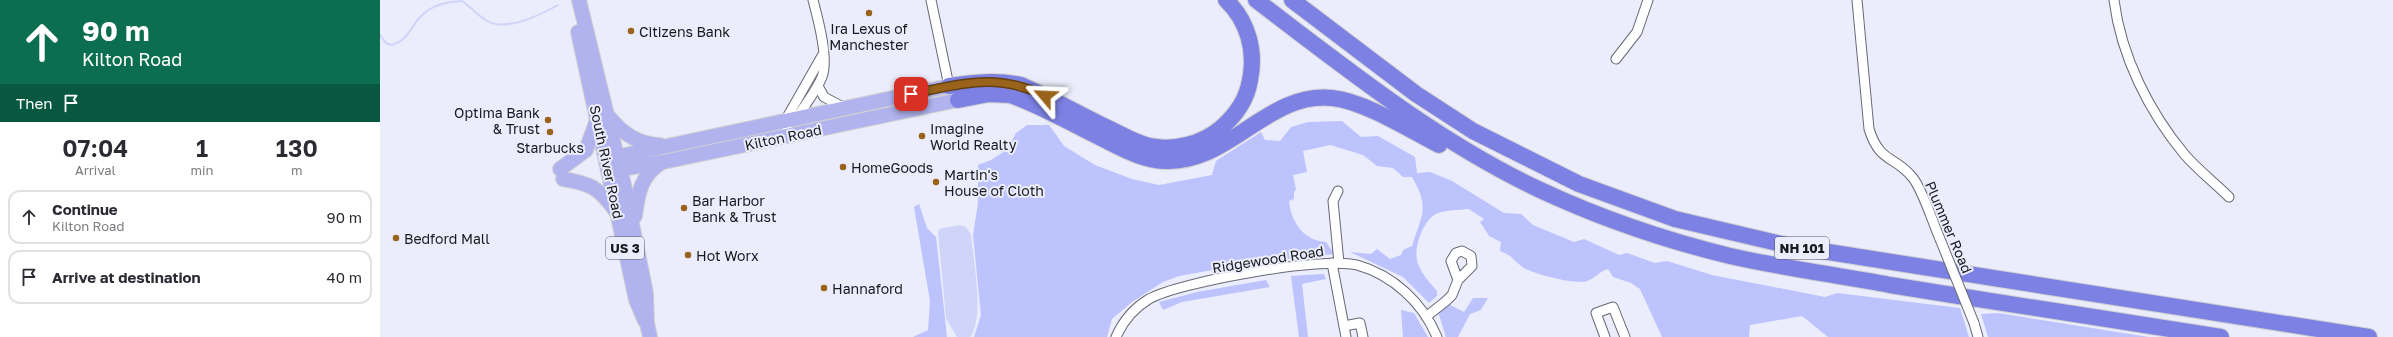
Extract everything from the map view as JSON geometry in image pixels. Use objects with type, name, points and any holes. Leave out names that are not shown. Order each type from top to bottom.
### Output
[{"type":"highway","points":[[949,86],[988,82],[1021,85],[1149,146],[1178,147],[1192,144],[1217,131],[1228,122],[1237,110],[1249,85],[1252,70],[1250,42],[1239,16],[1226,0]]},
{"type":"highway","name":"NH 101","points":[[1256,0],[1385,98],[1427,127],[1525,182],[1584,209],[1631,227],[1680,242],[1753,261],[1943,294],[2221,337]]},
{"type":"highway","name":"NH 101","points":[[1292,0],[1416,94],[1473,131],[1579,184],[1675,219],[1722,232],[1790,246],[2369,337]]},
{"type":"highway","points":[[958,100],[989,94],[1010,95],[1128,152],[1165,161],[1190,158],[1214,150],[1290,104],[1304,100],[1332,98],[1358,104],[1467,159],[1525,182]]},
{"type":"main road","name":"South River Road","points":[[570,0],[603,117]]},
{"type":"main road","name":"South River Road","points":[[579,0],[614,164],[634,232],[647,302],[648,330]]},
{"type":"main road","name":"Kilton Road","points":[[614,164],[674,144],[949,86]]},
{"type":"main road","name":"Kilton Road","points":[[614,164],[662,162],[958,100]]},
{"type":"main road","points":[[618,214],[606,197],[593,186],[562,174],[586,150],[603,117],[625,133],[638,140],[657,145],[674,144]]},
{"type":"main road","points":[[634,232],[641,183],[652,168],[662,162]]},
{"type":"main road","name":"South River Road","points":[[614,164],[618,214],[636,300],[648,330]]},
{"type":"street","points":[[791,120],[818,86],[824,71],[822,56],[823,44],[814,0]]},
{"type":"street","points":[[931,0],[949,86]]},
{"type":"street","points":[[1616,58],[1637,32],[1648,0]]},
{"type":"street","name":"Plummer Road","points":[[1857,0],[1869,128],[1872,138],[1885,157],[1913,179],[1940,239],[1974,323],[1978,337]]},
{"type":"street","points":[[2114,0],[2127,55],[2139,84],[2185,155],[2229,197]]},
{"type":"street","points":[[789,136],[791,120],[822,56]]},
{"type":"street","points":[[818,86],[824,97],[845,108]]},
{"type":"street","points":[[1338,192],[1333,201],[1335,263],[1346,337]]},
{"type":"street","name":"Ridgewood Road","points":[[1116,337],[1132,312],[1149,299],[1169,290],[1287,267],[1335,263],[1357,265],[1388,278],[1413,299],[1428,316],[1437,337]]},
{"type":"street","points":[[1428,316],[1452,295],[1458,280]]},
{"type":"street","points":[[1605,337],[1596,313],[1613,307],[1622,336]]},
{"type":"street","points":[[1344,326],[1360,323],[1363,337]]},
{"type":"shaded area","points":[[1342,121],[1361,137],[1378,136],[1415,157],[1417,173],[1430,172],[1452,181],[1504,213],[1521,214],[1533,225],[1574,242],[1584,239],[1619,255],[1627,253],[1655,263],[1667,261],[1712,275],[1825,297],[1837,293],[1960,308],[1969,337],[1828,337],[1802,316],[1750,325],[1749,337],[1662,337],[1640,289],[1631,283],[1613,277],[1608,269],[1602,271],[1590,280],[1574,282],[1545,276],[1524,268],[1508,255],[1500,251],[1501,242],[1489,236],[1480,222],[1484,219],[1469,209],[1438,213],[1428,220],[1421,233],[1416,254],[1418,264],[1422,273],[1437,291],[1437,296],[1429,303],[1403,277],[1350,252],[1371,254],[1377,249],[1390,259],[1401,255],[1403,250],[1412,246],[1421,218],[1423,204],[1418,188],[1412,177],[1403,177],[1393,168],[1377,166],[1363,155],[1330,145],[1303,151],[1307,172],[1293,175],[1296,190],[1294,192],[1294,199],[1289,201],[1290,209],[1300,229],[1311,238],[1326,242],[1334,254],[1252,263],[1179,276],[1163,282],[1132,302],[1112,319],[1107,337],[974,337],[981,315],[973,235],[978,203],[978,165],[991,160],[1008,149],[1016,133],[1027,125],[1049,125],[1064,146],[1095,165],[1132,179],[1159,185],[1212,175],[1216,161],[1261,132],[1265,140],[1280,141],[1291,127],[1308,122]]},
{"type":"shaded area","points":[[919,204],[927,228],[936,237],[947,337],[913,337],[928,330],[930,301],[914,207]]},
{"type":"shaded area","points":[[960,225],[966,227],[971,234],[976,273],[977,317],[970,337],[957,337],[946,318],[938,232],[939,229]]},
{"type":"shaded area","points":[[1324,274],[1326,279],[1302,284],[1308,337],[1299,337],[1291,276]]},
{"type":"shaded area","points":[[1266,280],[1270,287],[1182,302],[1163,310],[1159,302],[1197,292]]},
{"type":"shaded area","points":[[1473,298],[1488,298],[1481,310],[1470,314],[1458,337],[1446,337],[1438,312],[1448,304],[1464,312]]},
{"type":"shaded area","points":[[1401,310],[1414,313],[1428,337],[1403,337]]},
{"type":"shaded area","points":[[1998,313],[2149,337],[1988,337],[1981,314]]},
{"type":"waterway","points":[[380,35],[386,43],[391,45],[399,42],[407,35],[423,14],[441,4],[462,1],[487,21],[504,25],[523,21],[558,5]]},
{"type":"place","name":"Ira Lexus of Manchester","points":[[869,13]]},
{"type":"place","name":"Citizens Bank","points":[[631,31]]},
{"type":"place","name":"Optima Bank & Trust","points":[[548,120]]},
{"type":"place","name":"Starbucks","points":[[550,132]]},
{"type":"place","name":"Imagine World Realty","points":[[922,136]]},
{"type":"place","name":"HomeGoods","points":[[843,167]]},
{"type":"place","name":"Martin's House of Cloth","points":[[936,182]]},
{"type":"place","name":"Bar Harbor Bank & Trust","points":[[684,208]]},
{"type":"place","name":"Bedford Mall","points":[[396,238]]},
{"type":"place","name":"Hot Worx","points":[[688,255]]},
{"type":"place","name":"Hannaford","points":[[824,288]]},
{"type":"route","points":[[911,94],[970,83],[1000,82],[1021,85],[1045,96]]}]
